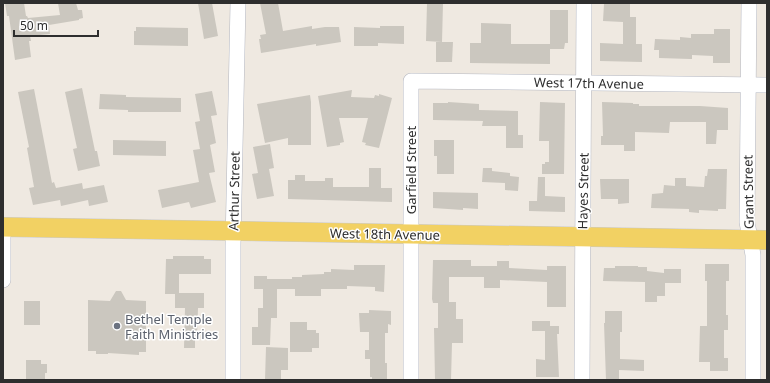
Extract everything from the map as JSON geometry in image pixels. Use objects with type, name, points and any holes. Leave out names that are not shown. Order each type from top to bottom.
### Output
[{"type":"main road","name":"West 18th Avenue","points":[[3,227],[758,240]]},
{"type":"street","name":"Arthur Street","points":[[233,380],[233,231],[238,3]]},
{"type":"street","name":"Hayes Street","points":[[582,380],[584,3]]},
{"type":"street","name":"Grant Street","points":[[750,3],[747,222],[758,240],[752,256],[752,380]]},
{"type":"street","name":"West 17th Avenue","points":[[411,81],[767,85]]},
{"type":"street","name":"Garfield Street","points":[[411,81],[411,380]]},
{"type":"street","points":[[3,232],[3,280]]},
{"type":"building","points":[[5,3],[24,3],[26,16],[28,18],[60,15],[58,3],[76,3],[78,10],[82,10],[83,18],[49,25],[50,34],[30,36],[31,41],[29,41],[31,57],[15,60],[9,16],[7,16]]},
{"type":"building","points":[[198,3],[212,3],[218,36],[204,39]]},
{"type":"building","points":[[260,3],[278,3],[283,31],[312,26],[312,29],[339,27],[341,42],[316,46],[316,44],[261,53],[259,39],[261,39],[260,35],[266,34]]},
{"type":"building","points":[[427,3],[443,3],[442,42],[426,41]]},
{"type":"building","points":[[604,4],[630,4],[630,17],[636,17],[636,44],[642,44],[642,62],[600,61],[600,43],[623,44],[623,22],[603,21]]},
{"type":"building","points":[[550,10],[568,10],[568,43],[565,43],[564,49],[550,49],[550,64],[470,63],[470,43],[481,43],[481,23],[511,24],[511,44],[550,44]]},
{"type":"building","points":[[380,26],[404,26],[404,44],[378,43],[378,46],[354,46],[354,27],[380,28]]},
{"type":"building","points":[[136,27],[188,28],[188,46],[134,45],[134,31],[136,31]]},
{"type":"building","points":[[714,29],[730,29],[730,63],[713,63],[713,56],[692,55],[692,59],[659,58],[659,50],[654,50],[655,39],[680,40],[680,37],[691,38],[691,34],[714,34]]},
{"type":"building","points":[[436,42],[453,42],[452,62],[436,62]]},
{"type":"building","points":[[82,88],[95,151],[97,151],[100,166],[78,171],[73,149],[77,148],[65,92]]},
{"type":"building","points":[[34,89],[52,183],[54,182],[56,188],[82,183],[83,189],[104,185],[108,202],[89,206],[88,200],[61,206],[60,200],[33,205],[29,188],[34,187],[27,148],[29,147],[18,92]]},
{"type":"building","points":[[352,90],[351,97],[374,98],[375,95],[379,96],[379,94],[392,98],[379,148],[365,145],[366,143],[362,142],[368,118],[339,118],[344,142],[340,143],[340,145],[327,147],[318,96]]},
{"type":"building","points":[[212,91],[217,115],[211,116],[216,143],[210,145],[215,172],[209,173],[216,202],[191,208],[189,202],[162,208],[158,190],[199,182],[193,150],[200,149],[195,122],[200,121],[195,94]]},
{"type":"building","points":[[100,94],[126,95],[126,97],[181,98],[181,112],[128,112],[128,110],[99,109]]},
{"type":"building","points":[[310,95],[311,145],[288,145],[288,138],[265,143],[257,104]]},
{"type":"building","points":[[448,102],[479,104],[479,110],[518,111],[518,135],[523,135],[523,148],[506,148],[506,126],[482,126],[483,121],[433,120],[433,103]]},
{"type":"building","points":[[540,102],[565,103],[564,174],[542,174],[542,164],[549,162],[549,141],[539,141]]},
{"type":"building","points":[[602,102],[633,103],[639,104],[639,106],[700,106],[728,108],[728,130],[717,130],[716,144],[706,144],[706,122],[670,122],[669,133],[635,132],[635,151],[624,151],[624,145],[601,145],[601,136],[603,136]]},
{"type":"building","points":[[113,140],[166,141],[166,156],[113,155]]},
{"type":"building","points":[[434,140],[454,140],[454,174],[437,174],[437,156],[434,156]]},
{"type":"building","points":[[270,144],[274,168],[269,169],[274,196],[257,199],[252,174],[258,173],[253,147]]},
{"type":"building","points":[[369,168],[381,168],[381,188],[392,188],[392,202],[288,199],[288,180],[295,180],[295,175],[305,175],[305,181],[325,181],[325,178],[333,178],[333,187],[369,187]]},
{"type":"building","points":[[483,168],[492,168],[492,171],[510,173],[510,176],[519,177],[518,191],[505,190],[505,183],[482,182]]},
{"type":"building","points":[[708,169],[727,169],[726,209],[718,209],[718,211],[699,210],[699,213],[689,212],[689,209],[651,208],[652,194],[663,193],[664,185],[675,186],[675,178],[686,178],[686,186],[704,187],[705,176],[707,176]]},
{"type":"building","points":[[538,177],[545,177],[545,196],[565,197],[565,212],[529,211],[529,201],[537,201]]},
{"type":"building","points":[[600,179],[629,179],[629,203],[618,204],[618,199],[601,199]]},
{"type":"building","points":[[433,192],[478,193],[478,209],[463,208],[463,210],[433,208]]},
{"type":"building","points":[[173,256],[204,256],[204,259],[211,259],[211,274],[179,274],[179,293],[204,293],[204,308],[198,308],[195,348],[184,348],[185,308],[175,308],[175,294],[165,294],[166,259],[173,259]]},
{"type":"building","points":[[433,260],[471,260],[471,266],[497,266],[497,261],[509,261],[509,268],[547,270],[547,266],[566,266],[566,307],[547,307],[547,282],[500,280],[500,288],[484,288],[484,277],[449,277],[449,302],[456,302],[456,319],[463,319],[463,343],[452,343],[451,380],[435,380],[434,328],[438,328],[438,303],[433,303],[432,299]]},
{"type":"building","points":[[705,264],[729,264],[729,281],[726,281],[726,315],[728,315],[728,330],[724,330],[724,358],[728,358],[728,371],[710,371],[710,362],[699,362],[700,326],[707,326],[707,281],[705,281]]},
{"type":"building","points":[[354,265],[385,265],[384,292],[375,291],[375,287],[347,286],[347,289],[321,289],[321,296],[295,296],[295,289],[277,289],[277,318],[271,318],[270,345],[252,345],[252,327],[258,327],[258,308],[263,308],[263,289],[254,289],[254,276],[267,276],[267,279],[292,279],[292,277],[302,277],[302,275],[324,274],[324,272],[331,272],[331,269],[354,270]]},
{"type":"building","points":[[615,266],[647,267],[647,271],[664,273],[664,269],[681,269],[681,283],[665,283],[665,296],[657,296],[657,302],[645,302],[645,282],[603,281],[604,268],[615,268]]},
{"type":"building","name":"Bethel Temple Faith Ministries","points":[[116,291],[121,291],[126,300],[146,301],[146,352],[139,352],[139,355],[108,353],[96,354],[96,351],[88,351],[88,300],[110,301]]},
{"type":"building","points":[[24,301],[40,301],[40,325],[24,325]]},
{"type":"building","points":[[369,310],[391,311],[391,325],[388,324],[388,333],[385,333],[385,363],[387,363],[387,380],[372,380],[372,377],[370,377],[370,359],[365,359],[365,350],[369,350],[369,332],[360,332],[359,313],[369,313]]},
{"type":"building","points":[[605,311],[622,311],[620,359],[644,360],[644,371],[619,370],[619,380],[606,380]]},
{"type":"building","points":[[532,321],[550,321],[550,326],[559,326],[559,334],[557,334],[559,377],[536,377],[536,359],[545,360],[545,331],[532,331]]},
{"type":"building","points":[[290,322],[307,322],[307,330],[316,330],[316,333],[319,333],[319,348],[312,348],[312,352],[290,352]]},
{"type":"building","points":[[266,347],[288,348],[288,370],[281,370],[281,380],[265,380]]},
{"type":"building","points":[[26,360],[41,360],[41,364],[47,364],[45,380],[26,380]]},
{"type":"place","name":"Bethel Temple Faith Ministries","points":[[117,326]]}]
